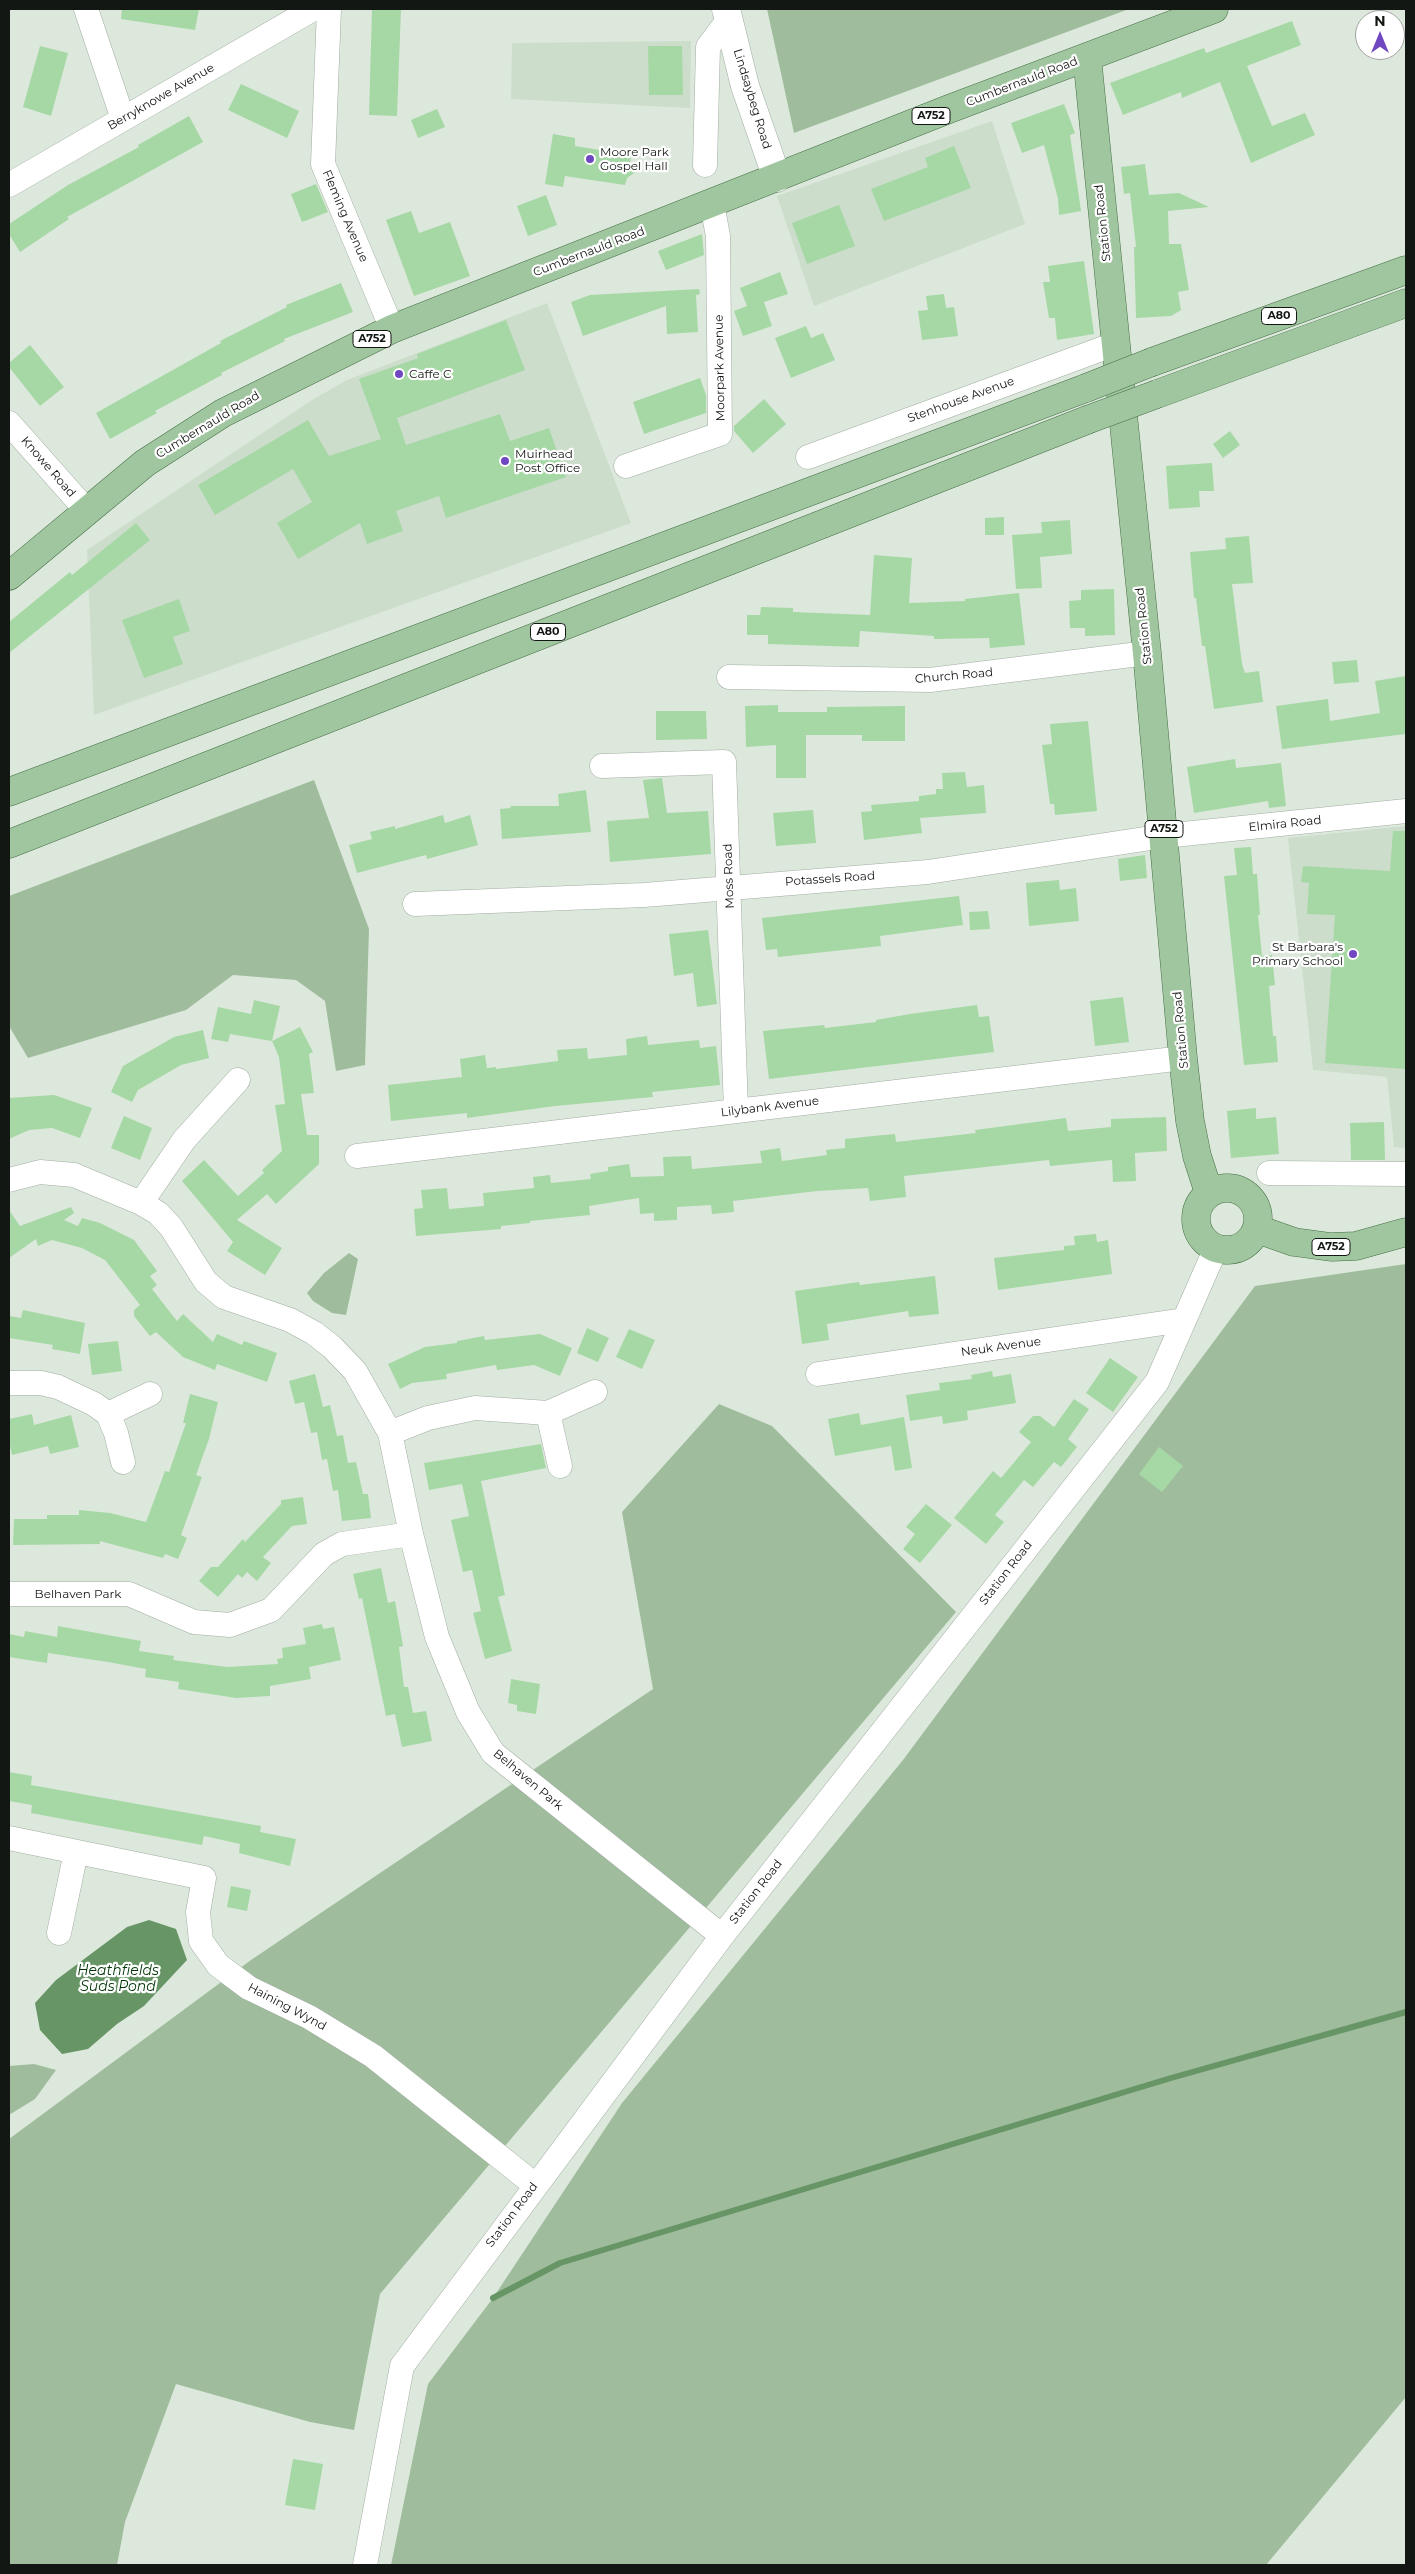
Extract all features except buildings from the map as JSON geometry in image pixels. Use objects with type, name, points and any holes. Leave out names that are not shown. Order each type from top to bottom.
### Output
[{"type":"main road","name":"Cumbernauld Road","points":[[9,576],[145,463],[223,413],[392,329],[1214,9]]},
{"type":"main road","name":"Lindsaybeg Road","points":[[728,14],[745,86],[777,178]]},
{"type":"main road","name":"Station Road","points":[[1087,57],[1147,653],[1183,1058],[1190,1121],[1197,1156],[1209,1193]]},
{"type":"main road","name":"A80","points":[[9,792],[1152,362],[1406,270]]},
{"type":"main road","name":"A80","points":[[9,844],[1087,420],[1406,303]]},
{"type":"main road","points":[[1228,1188],[1248,1195],[1255,1204],[1258,1214],[1257,1229],[1247,1243],[1238,1248],[1216,1248],[1201,1237],[1196,1218],[1202,1200],[1209,1193],[1228,1188]]},
{"type":"main road","name":"A752","points":[[1257,1229],[1294,1242],[1331,1247],[1356,1246],[1406,1232]]},
{"type":"street","points":[[86,9],[123,119]]},
{"type":"street","name":"Berryknowe Avenue","points":[[9,185],[313,9]]},
{"type":"street","name":"Fleming Avenue","points":[[329,9],[323,164],[392,329]]},
{"type":"street","name":"Lindsaybeg Road","points":[[704,165],[715,141],[708,47],[728,14]]},
{"type":"street","name":"Moorpark Avenue","points":[[626,466],[720,434],[718,236],[712,204]]},
{"type":"street","name":"Stenhouse Avenue","points":[[808,457],[1115,344]]},
{"type":"street","name":"Knowe Road","points":[[9,423],[87,511]]},
{"type":"street","name":"Church Road","points":[[729,677],[930,680],[1147,653]]},
{"type":"street","name":"Moss Road","points":[[602,766],[724,762],[730,886],[736,1111]]},
{"type":"street","name":"Elmira Road","points":[[1164,836],[1406,811]]},
{"type":"street","name":"Potassels Road","points":[[415,904],[493,903],[644,895],[730,886],[928,872],[1164,836]]},
{"type":"street","name":"Lilybank Avenue","points":[[357,1156],[1183,1058]]},
{"type":"street","points":[[141,1203],[184,1140],[238,1080]]},
{"type":"street","name":"Belhaven Park","points":[[9,1180],[40,1172],[74,1176],[141,1203],[158,1214],[171,1227],[206,1282],[224,1297],[290,1320],[314,1333],[332,1347],[355,1371],[390,1434],[410,1534],[437,1638],[468,1712],[493,1753],[722,1936]]},
{"type":"street","points":[[1269,1173],[1406,1174]]},
{"type":"street","name":"Station Road","points":[[365,2565],[402,2366],[722,1936],[1157,1382],[1216,1248]]},
{"type":"street","name":"Neuk Avenue","points":[[818,1374],[1184,1320]]},
{"type":"street","points":[[9,1383],[41,1383],[58,1387],[94,1404],[108,1414],[116,1433],[122,1462]]},
{"type":"street","points":[[390,1434],[428,1418],[475,1408],[548,1413],[595,1392]]},
{"type":"street","points":[[108,1414],[150,1394]]},
{"type":"street","points":[[548,1413],[560,1466]]},
{"type":"street","name":"Belhaven Park","points":[[9,1594],[129,1594],[194,1622],[230,1625],[271,1610],[324,1554],[342,1544],[410,1534]]},
{"type":"street","name":"Haining Wynd","points":[[9,1838],[204,1878],[198,1912],[201,1941],[218,1965],[249,1988],[309,2017],[374,2056],[535,2185]]},
{"type":"street","points":[[59,1933],[76,1852]]},
{"type":"shaded area","points":[[767,9],[1129,9],[794,133]]},
{"type":"shaded area","points":[[691,41],[690,108],[511,99],[512,43]]},
{"type":"shaded area","points":[[992,121],[1025,224],[814,306],[777,196]]},
{"type":"shaded area","points":[[547,303],[631,523],[94,715],[87,550],[312,400],[347,380]]},
{"type":"shaded area","points":[[314,780],[369,929],[365,1065],[336,1071],[325,1001],[296,980],[233,975],[186,1010],[28,1058],[9,1026],[9,896]]},
{"type":"shaded area","name":"St Barbara's Primary School","points":[[1406,826],[1406,1148],[1394,1147],[1387,1077],[1313,1070],[1288,838]]},
{"type":"shaded area","points":[[349,1253],[358,1259],[346,1315],[332,1313],[313,1301],[307,1293],[324,1273]]},
{"type":"shaded area","points":[[1406,1264],[1406,2397],[1266,2565],[391,2565],[428,2384],[493,2298],[622,2103],[903,1760],[1255,1286]]},
{"type":"shaded area","points":[[719,1404],[772,1426],[956,1612],[380,2294],[354,2430],[310,2422],[176,2384],[125,2522],[117,2565],[9,2565],[9,2139],[251,1960],[653,1689],[622,1512]]},
{"type":"shaded area","points":[[34,2064],[56,2070],[35,2099],[9,2115],[9,2066]]},
{"type":"water","name":"Heathfields Suds Pond","points":[[149,1920],[176,1929],[187,1960],[144,2006],[117,2024],[88,2049],[62,2054],[40,2030],[35,2003],[56,1980],[127,1927]]},
{"type":"waterway","points":[[493,2298],[560,2263],[1171,2078],[1406,2012]]},
{"type":"place","name":"Moore Park Gospel Hall","points":[[590,159]]},
{"type":"place","name":"Caffe C","points":[[399,374]]},
{"type":"place","name":"Muirhead Post Office","points":[[505,461]]},
{"type":"place","name":"St Barbara's Primary School","points":[[1353,954]]}]
